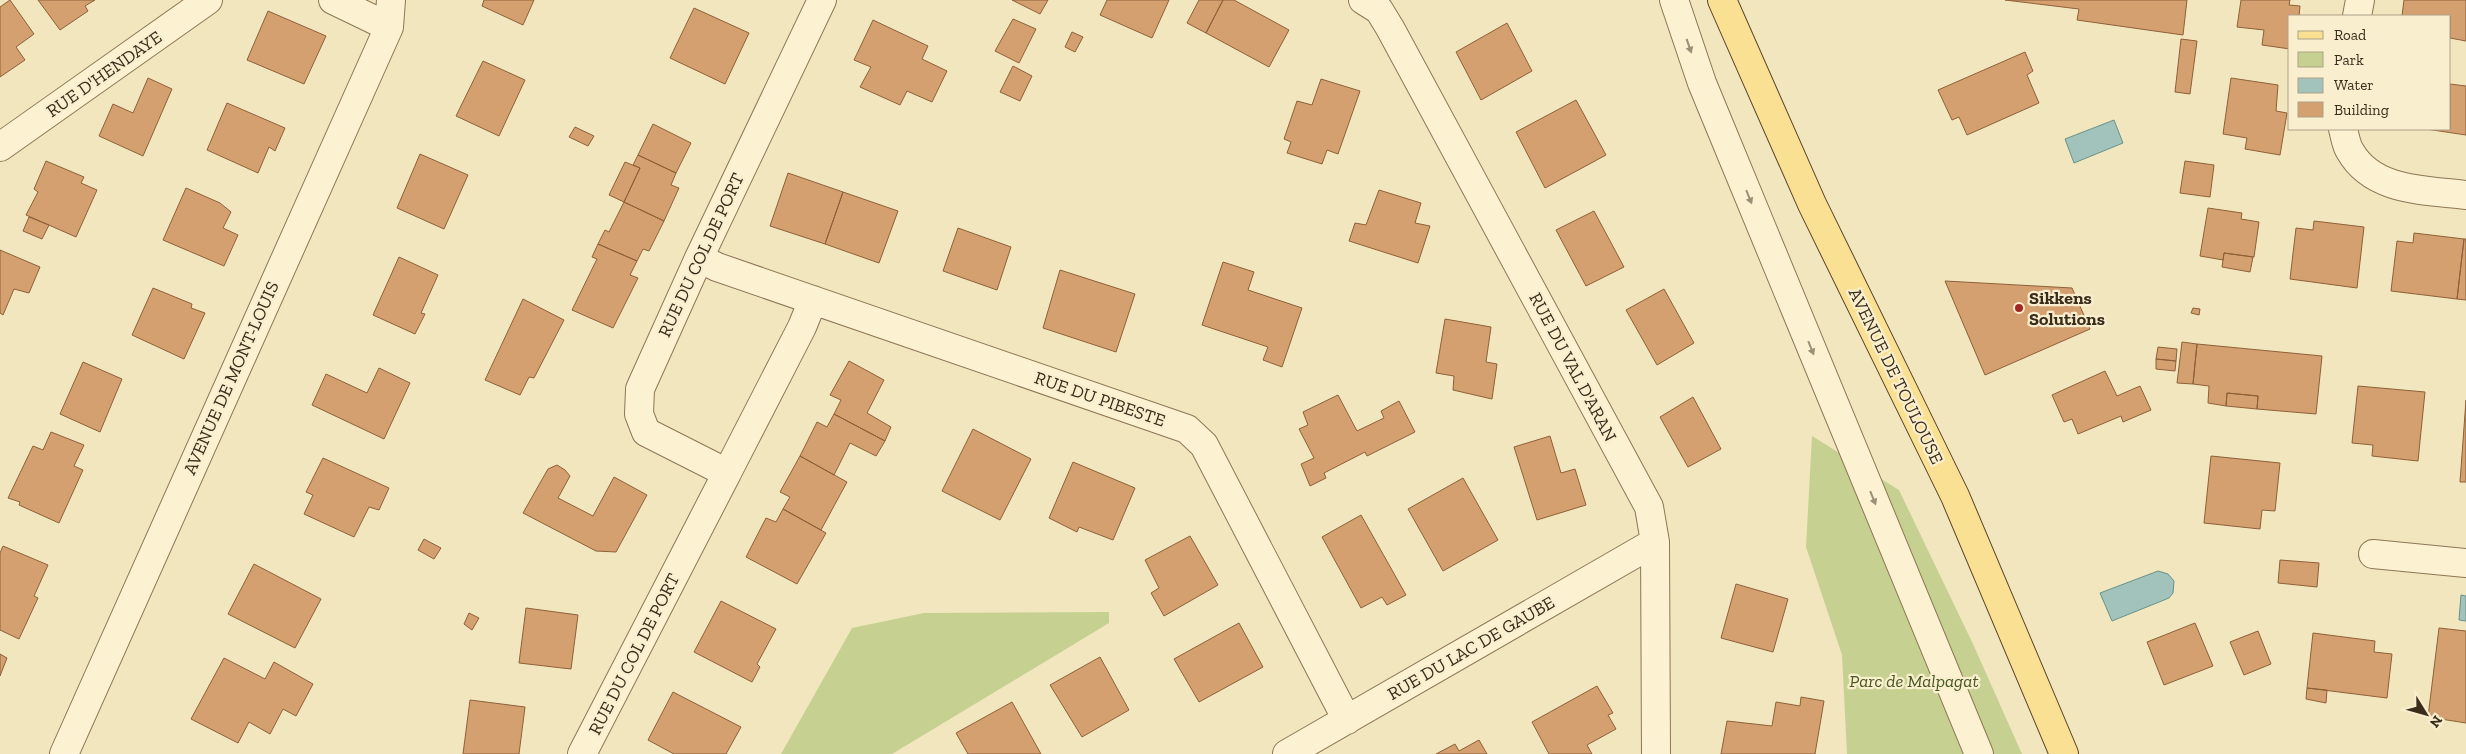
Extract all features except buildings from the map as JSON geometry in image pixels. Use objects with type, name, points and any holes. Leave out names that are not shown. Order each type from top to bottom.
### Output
[{"type":"main road","name":"AVENUE DE TOULOUSE","points":[[1722,0],[1812,204],[1955,496],[2064,754]]},
{"type":"street","name":"RUE D'HENDAYE","points":[[0,147],[208,0]]},
{"type":"street","points":[[333,0],[389,27]]},
{"type":"street","name":"AVENUE DE MONT-LOUIS","points":[[64,754],[389,27],[391,0]]},
{"type":"street","name":"RUE DU COL DE PORT","points":[[727,473],[646,432],[639,414],[640,389],[699,258],[822,0]]},
{"type":"street","points":[[1674,0],[1702,83],[1979,754]]},
{"type":"street","points":[[2358,15],[2360,0]]},
{"type":"street","name":"RUE DU VAL D'ARAN","points":[[1374,3],[1390,28],[1649,507],[1655,542],[1656,754]]},
{"type":"street","points":[[2343,130],[2349,151],[2365,169],[2381,180],[2402,187],[2466,195]]},
{"type":"street","name":"RUE DU PIBESTE","points":[[699,258],[717,267],[1187,428],[1204,445],[1347,720]]},
{"type":"street","name":"RUE DU COL DE PORT","points":[[582,754],[802,327],[813,300]]},
{"type":"street","name":"RUE DU LAC DE GAUBE","points":[[1287,754],[1655,542]]},
{"type":"street","points":[[2374,554],[2466,563]]},
{"type":"green space","name":"Parc de Malpagat","points":[[1812,436],[1899,490],[1973,644],[2022,754],[1847,754],[1842,655],[1806,547]]},
{"type":"green space","points":[[1109,612],[1109,623],[892,754],[781,754],[852,628],[924,613]]},
{"type":"water","points":[[2114,120],[2123,143],[2074,163],[2065,139]]},
{"type":"water","points":[[2158,571],[2168,574],[2174,581],[2173,593],[2169,598],[2112,621],[2100,593]]},
{"type":"water","points":[[2461,595],[2466,596],[2466,621],[2459,620]]},
{"type":"place","name":"Sikkens Solutions","points":[[2019,308]]}]
